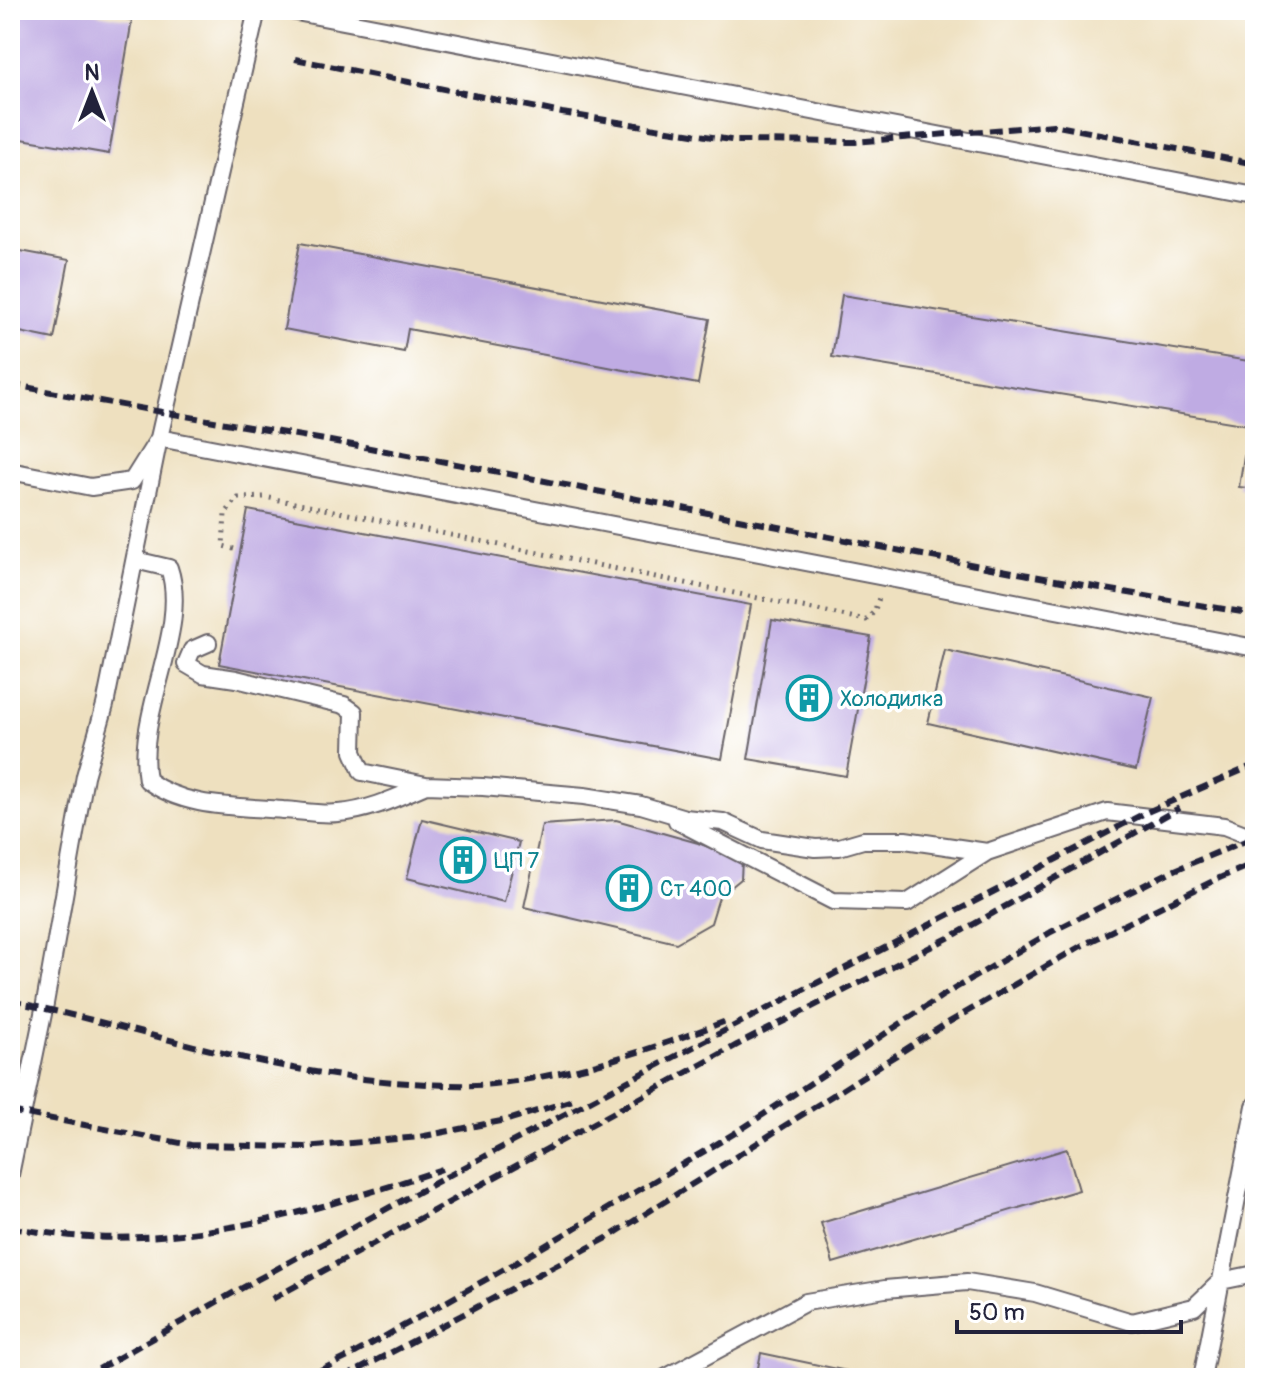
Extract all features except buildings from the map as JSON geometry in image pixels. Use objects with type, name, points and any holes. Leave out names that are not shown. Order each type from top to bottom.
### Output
[{"type":"lane","points":[[10,1175],[44,1009],[85,776],[105,705],[159,438],[257,10]]},
{"type":"lane","points":[[286,10],[1255,196]]},
{"type":"lane","points":[[10,471],[91,487],[132,481],[159,438]]},
{"type":"lane","points":[[159,438],[1255,648]]},
{"type":"lane","points":[[135,560],[169,568],[174,582],[175,607],[152,710],[145,767],[147,780],[163,792],[217,805],[337,814],[368,807],[426,785]]},
{"type":"lane","points":[[208,643],[192,650],[186,664],[203,674],[344,705],[354,712],[353,752],[362,772],[426,785],[584,796],[655,809],[685,818],[723,822],[762,840],[815,848],[839,847],[863,840],[905,840],[987,852]]},
{"type":"lane","points":[[655,809],[833,901],[907,903],[987,852],[1107,812],[1224,826],[1255,838]]},
{"type":"lane","points":[[1202,1378],[1255,1106]]},
{"type":"lane","points":[[665,1378],[806,1302],[885,1289],[967,1282],[1035,1293],[1132,1322],[1194,1307],[1221,1281],[1255,1274]]},
{"type":"path","points":[[234,549],[223,546],[225,514],[238,498],[265,497],[866,620],[874,612],[885,578]]},
{"type":"railway","points":[[295,59],[562,113],[737,141],[855,142],[1053,125],[1255,164]]},
{"type":"railway","points":[[10,384],[495,471],[1037,577],[1255,614]]},
{"type":"railway","points":[[83,1378],[346,1231],[612,1089],[1147,812],[1254,765]]},
{"type":"railway","points":[[272,1299],[737,1045],[958,933],[1179,808]]},
{"type":"railway","points":[[304,1378],[348,1357],[526,1257],[740,1130],[942,996],[1051,932],[1170,872],[1255,837]]},
{"type":"railway","points":[[343,1378],[607,1238],[944,1025],[1081,946],[1255,863]]},
{"type":"railway","points":[[10,1001],[298,1069],[346,1077],[444,1085],[493,1084],[582,1068],[726,1021]]},
{"type":"railway","points":[[10,1111],[191,1145],[305,1147],[419,1137],[511,1119],[576,1099]]},
{"type":"railway","points":[[10,1228],[79,1236],[134,1237],[224,1228],[313,1209],[442,1169]]},
{"type":"place","name":"Холодилка","points":[[809,698]]},
{"type":"place","name":"ЦП 7","points":[[463,860]]},
{"type":"place","name":"Ст 400","points":[[629,888]]}]
